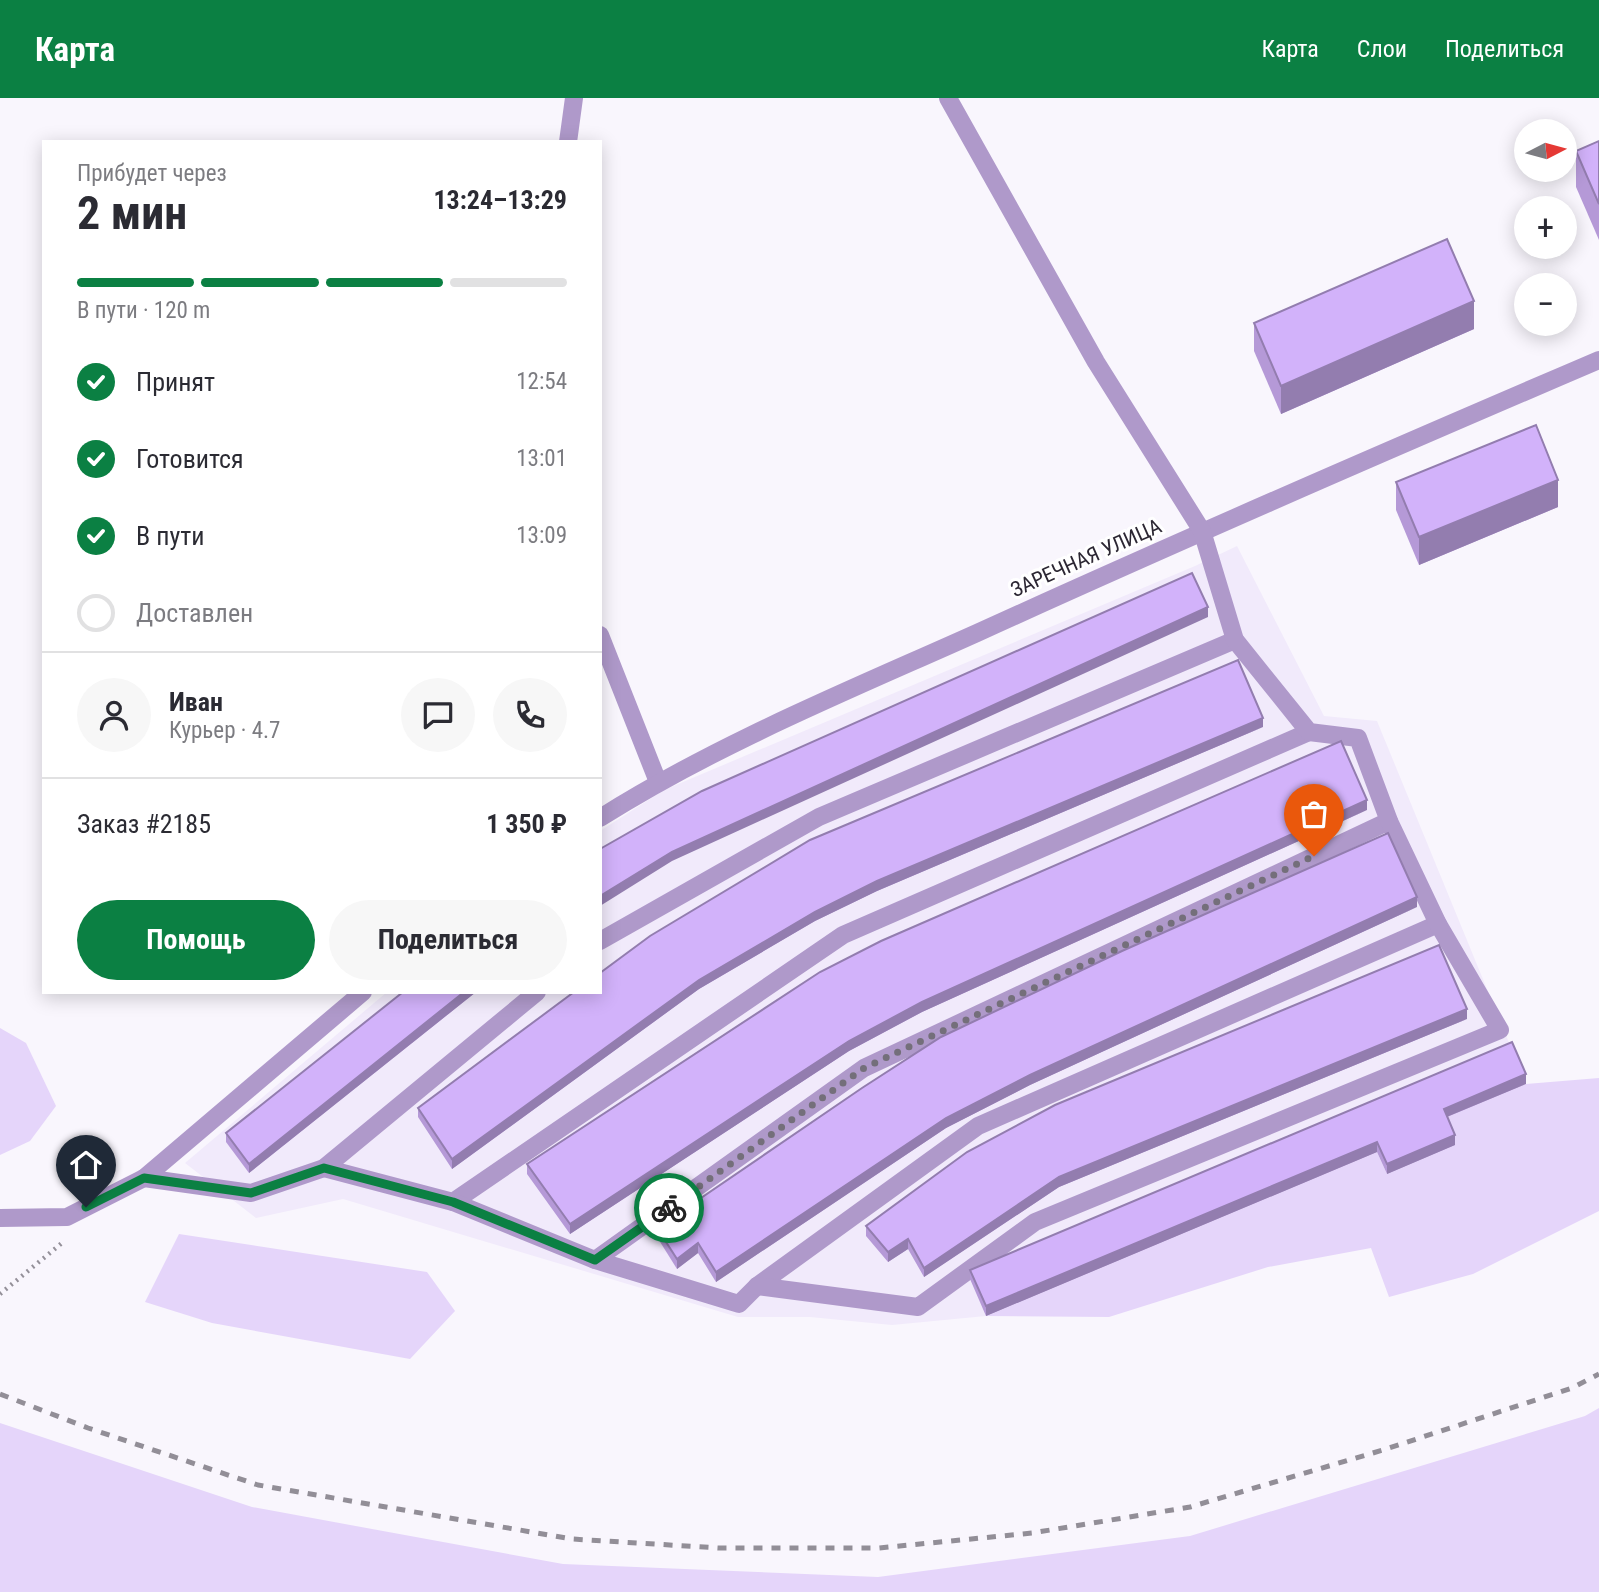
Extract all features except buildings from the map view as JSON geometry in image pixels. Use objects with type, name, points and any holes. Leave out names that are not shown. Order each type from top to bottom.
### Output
[{"type":"street","points":[[568,140],[574,98]]},
{"type":"street","points":[[948,98],[1097,362],[1202,531],[1236,640],[1308,732]]},
{"type":"street","name":"ЗАРЕЧНАЯ УЛИЦА","points":[[602,817],[657,782],[799,713],[1202,531],[1599,360]]},
{"type":"street","points":[[602,640],[657,782]]},
{"type":"street","points":[[602,940],[818,817],[1236,640]]},
{"type":"street","points":[[453,1202],[843,936],[1308,732],[1358,738],[1390,821],[1438,923],[1500,1030],[1035,1222],[918,1307],[757,1286]]},
{"type":"street","points":[[595,1260],[864,1068],[1390,821]]},
{"type":"street","points":[[324,1168],[453,1202],[595,1260],[739,1304],[757,1286],[978,1126],[1438,923]]},
{"type":"street","points":[[0,1218],[67,1217],[144,1178],[361,994]]},
{"type":"street","points":[[144,1178],[251,1193],[324,1168],[535,994]]},
{"type":"shaded area","points":[[1237,546],[1324,716],[1377,721],[1526,1084],[986,1316],[892,1325],[810,1317],[738,1317],[343,1199],[256,1218],[185,1163],[385,994],[602,994],[602,830],[664,790]]},
{"type":"shaded area","points":[[0,1028],[26,1043],[56,1106],[30,1141],[0,1155]]},
{"type":"shaded area","points":[[1599,1078],[1599,1211],[1473,1274],[1389,1297],[1371,1248],[1268,1267],[1109,1317],[986,1316],[1377,1152],[1387,1174],[1455,1145],[1444,1118],[1526,1084]]},
{"type":"shaded area","points":[[179,1234],[427,1272],[455,1311],[410,1359],[212,1323],[145,1302]]},
{"type":"shaded area","points":[[1599,1408],[1599,1592],[0,1592],[0,1423],[252,1507],[563,1564],[878,1577],[1190,1536],[1585,1416]]},
{"type":"railway","points":[[0,1394],[88,1428],[258,1485],[572,1539],[719,1548],[879,1548],[1032,1533],[1190,1507],[1383,1450],[1572,1388],[1599,1374]]},
{"type":"way so far","points":[[669,1208],[864,1068],[1314,856]]},
{"type":"route","points":[[86,1207],[144,1178],[251,1193],[324,1168],[453,1202],[595,1260],[669,1208]]}]
